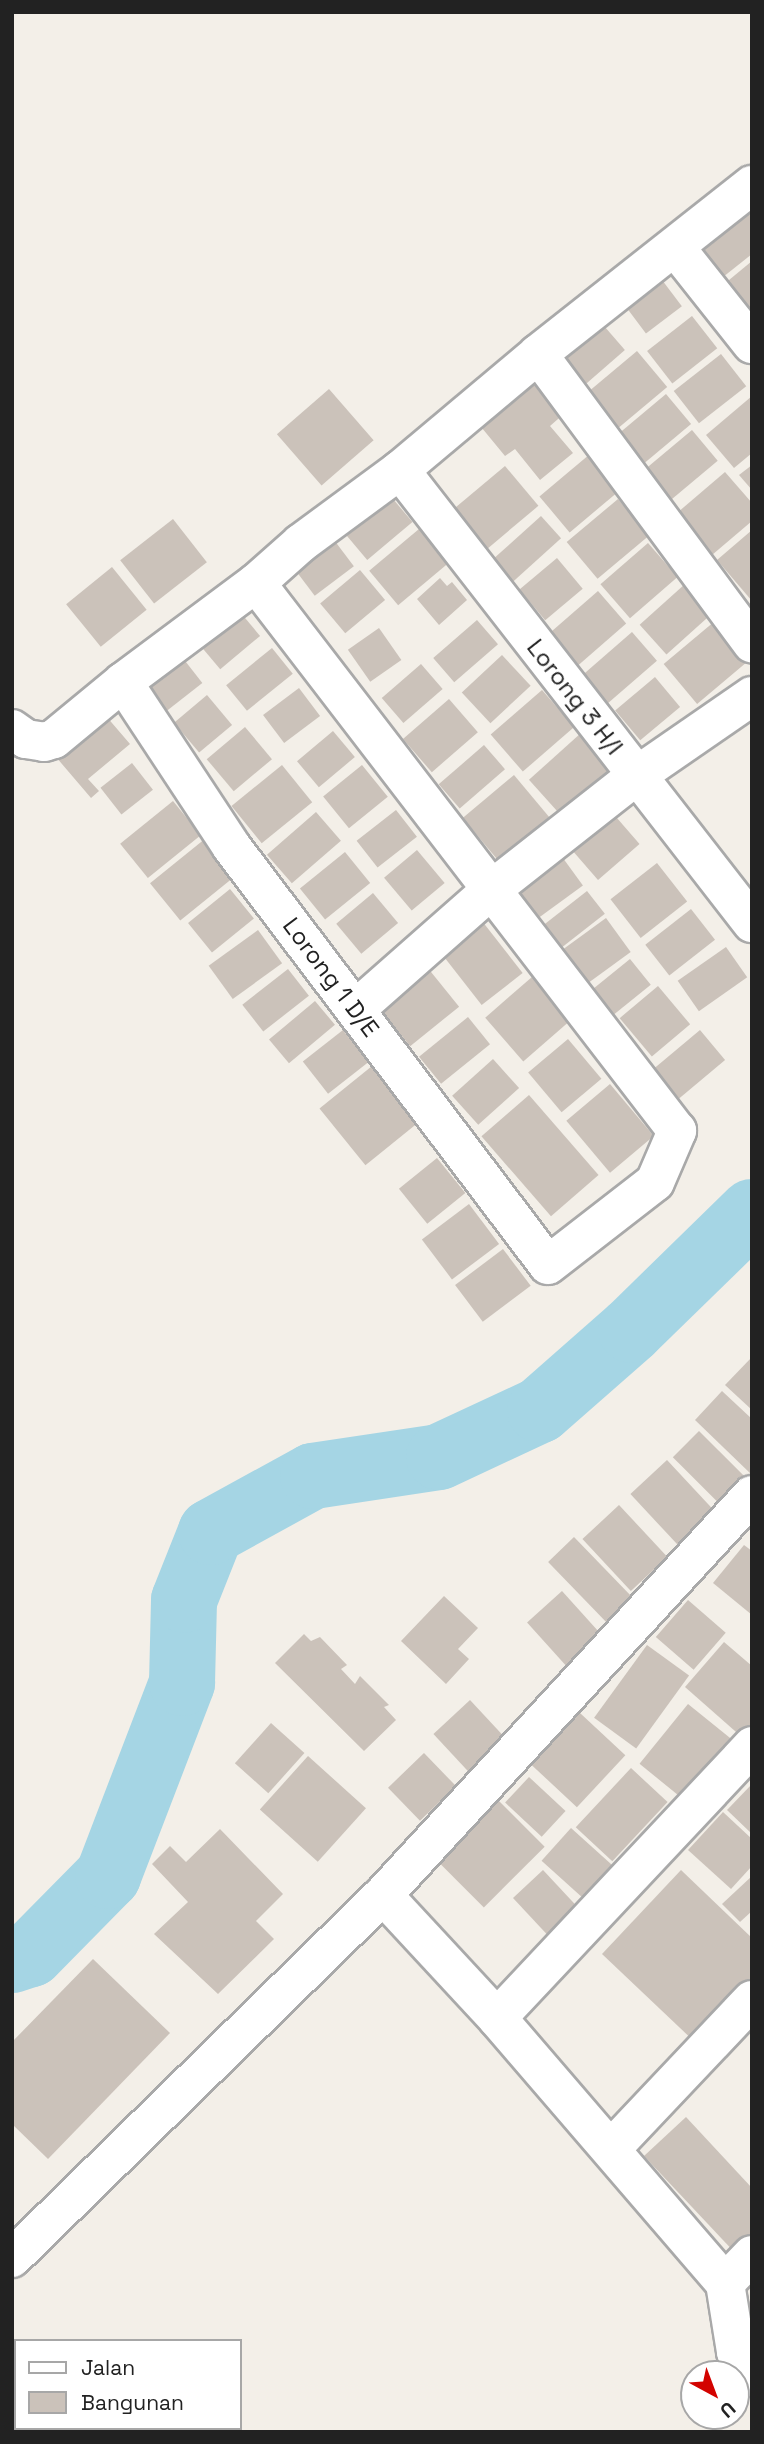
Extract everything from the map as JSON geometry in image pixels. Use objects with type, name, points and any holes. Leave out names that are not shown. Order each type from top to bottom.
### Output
[{"type":"street","points":[[12,729],[26,739],[44,742],[54,739],[123,682],[256,583],[301,543],[400,470],[538,354],[752,185]]},
{"type":"street","points":[[675,247],[752,344]]},
{"type":"street","points":[[538,354],[752,643]]},
{"type":"street","name":"Lorong 3 H/I","points":[[400,470],[752,923]]},
{"type":"street","points":[[256,583],[491,890]]},
{"type":"street","name":"Lorong 1 D/E","points":[[123,682],[231,846],[548,1265],[655,1182],[677,1131],[491,890]]},
{"type":"street","points":[[356,1009],[491,890],[636,776],[752,696]]},
{"type":"street","points":[[12,2258],[383,1895],[752,1495]]},
{"type":"street","points":[[496,2018],[752,1746]]},
{"type":"street","points":[[383,1895],[496,2018],[725,2283],[736,2351],[752,2377]]},
{"type":"street","points":[[611,2150],[752,2000]]},
{"type":"street","points":[[725,2283],[752,2255]]},
{"type":"building","points":[[742,205],[752,217],[752,254],[718,281],[690,248]]},
{"type":"building","points":[[752,261],[752,321],[723,285]]},
{"type":"building","points":[[659,276],[682,306],[646,333],[623,303]]},
{"type":"building","points":[[692,316],[717,348],[672,383],[647,351]]},
{"type":"building","points":[[598,319],[625,350],[586,383],[560,352]]},
{"type":"building","points":[[637,351],[667,387],[616,430],[586,394]]},
{"type":"building","points":[[721,354],[746,386],[699,423],[674,391]]},
{"type":"building","points":[[534,374],[566,412],[550,426],[573,453],[540,480],[515,449],[505,456],[477,422]]},
{"type":"building","points":[[329,389],[374,440],[322,486],[277,434]]},
{"type":"building","points":[[666,394],[691,424],[645,462],[620,433]]},
{"type":"building","points":[[752,396],[752,453],[734,468],[706,435]]},
{"type":"building","points":[[692,430],[718,461],[670,500],[645,470]]},
{"type":"building","points":[[590,454],[620,490],[570,532],[539,496]]},
{"type":"building","points":[[752,465],[752,490],[739,475]]},
{"type":"building","points":[[505,466],[538,506],[487,549],[454,509]]},
{"type":"building","points":[[725,472],[752,503],[752,521],[712,555],[677,513]]},
{"type":"building","points":[[388,493],[412,522],[367,560],[343,531]]},
{"type":"building","points":[[618,499],[649,536],[598,579],[567,542]]},
{"type":"building","points":[[541,516],[561,538],[511,583],[491,561]]},
{"type":"building","points":[[173,519],[207,562],[154,604],[120,560]]},
{"type":"building","points":[[419,529],[448,563],[398,605],[369,571]]},
{"type":"building","points":[[752,530],[752,601],[717,560]]},
{"type":"building","points":[[331,536],[354,566],[315,596],[292,565]]},
{"type":"building","points":[[648,543],[678,577],[630,618],[600,584]]},
{"type":"building","points":[[557,558],[583,589],[545,620],[519,589]]},
{"type":"building","points":[[112,567],[147,610],[101,647],[66,604]]},
{"type":"building","points":[[360,570],[385,600],[345,633],[320,603]]},
{"type":"building","points":[[440,578],[447,586],[452,582],[467,600],[439,625],[417,599]]},
{"type":"building","points":[[685,584],[712,614],[666,655],[640,625]]},
{"type":"building","points":[[598,591],[626,623],[573,669],[545,637]]},
{"type":"building","points":[[235,606],[260,636],[220,669],[195,639]]},
{"type":"building","points":[[477,620],[498,644],[454,682],[433,658]]},
{"type":"building","points":[[715,621],[748,661],[697,704],[664,664]]},
{"type":"building","points":[[379,628],[401,660],[370,682],[348,650]]},
{"type":"building","points":[[632,632],[657,661],[604,707],[579,678]]},
{"type":"building","points":[[272,648],[293,674],[247,711],[226,685]]},
{"type":"building","points":[[502,655],[531,686],[490,723],[462,693]]},
{"type":"building","points":[[182,657],[202,683],[162,714],[142,688]]},
{"type":"building","points":[[421,664],[443,689],[403,723],[382,698]]},
{"type":"building","points":[[655,677],[680,707],[640,740],[615,710]]},
{"type":"building","points":[[299,688],[320,716],[284,743],[263,715]]},
{"type":"building","points":[[542,690],[574,727],[523,772],[491,735]]},
{"type":"building","points":[[207,695],[232,725],[199,753],[174,723]]},
{"type":"building","points":[[449,699],[478,732],[432,772],[403,739]]},
{"type":"building","points":[[106,716],[130,744],[88,779],[99,791],[91,798],[56,757]]},
{"type":"building","points":[[245,727],[272,759],[234,791],[207,759]]},
{"type":"building","points":[[333,731],[355,757],[319,787],[297,761]]},
{"type":"building","points":[[581,733],[612,768],[560,815],[529,780]]},
{"type":"building","points":[[484,745],[505,769],[460,809],[439,784]]},
{"type":"building","points":[[132,763],[153,790],[121,814],[100,788]]},
{"type":"building","points":[[282,765],[312,802],[262,843],[231,806]]},
{"type":"building","points":[[362,765],[388,797],[349,828],[323,796]]},
{"type":"building","points":[[514,775],[549,817],[498,860],[463,818]]},
{"type":"building","points":[[173,801],[201,835],[148,878],[120,844]]},
{"type":"building","points":[[396,810],[417,837],[378,868],[357,841]]},
{"type":"building","points":[[610,810],[640,844],[598,880],[568,846]]},
{"type":"building","points":[[316,812],[341,841],[292,883],[267,855]]},
{"type":"building","points":[[206,838],[236,875],[180,921],[150,883]]},
{"type":"building","points":[[417,850],[445,883],[412,911],[384,878]]},
{"type":"building","points":[[345,852],[370,883],[325,920],[300,889]]},
{"type":"building","points":[[560,854],[583,886],[534,921],[511,890]]},
{"type":"building","points":[[657,863],[687,902],[641,938],[611,899]]},
{"type":"building","points":[[230,889],[254,919],[212,953],[188,923]]},
{"type":"building","points":[[587,891],[605,914],[558,951],[540,928]]},
{"type":"building","points":[[373,893],[398,923],[361,954],[336,924]]},
{"type":"building","points":[[691,909],[715,940],[669,975],[645,945]]},
{"type":"building","points":[[606,918],[631,952],[588,983],[563,949]]},
{"type":"building","points":[[482,921],[523,973],[482,1005],[441,953]]},
{"type":"building","points":[[258,930],[282,963],[233,999],[209,966]]},
{"type":"building","points":[[726,947],[747,977],[699,1011],[678,981]]},
{"type":"building","points":[[630,959],[651,985],[607,1020],[586,994]]},
{"type":"building","points":[[427,967],[459,1007],[410,1046],[378,1007]]},
{"type":"building","points":[[288,969],[309,996],[263,1032],[242,1005]]},
{"type":"building","points":[[532,977],[570,1021],[523,1061],[485,1018]]},
{"type":"building","points":[[658,986],[690,1024],[652,1056],[620,1018]]},
{"type":"building","points":[[315,1001],[335,1025],[289,1063],[269,1040]]},
{"type":"building","points":[[468,1017],[490,1044],[441,1084],[419,1057]]},
{"type":"building","points":[[343,1030],[368,1062],[328,1094],[303,1061]]},
{"type":"building","points":[[700,1030],[725,1060],[679,1098],[654,1069]]},
{"type":"building","points":[[568,1039],[601,1079],[562,1112],[528,1072]]},
{"type":"building","points":[[493,1059],[519,1088],[478,1125],[452,1096]]},
{"type":"building","points":[[377,1062],[423,1119],[365,1165],[319,1109]]},
{"type":"building","points":[[610,1084],[654,1136],[610,1173],[566,1121]]},
{"type":"building","points":[[529,1095],[599,1175],[551,1216],[481,1136]]},
{"type":"building","points":[[437,1158],[465,1193],[427,1224],[399,1189]]},
{"type":"building","points":[[469,1204],[499,1244],[452,1279],[422,1240]]},
{"type":"building","points":[[503,1249],[531,1286],[483,1322],[455,1285]]},
{"type":"building","points":[[752,1357],[752,1410],[725,1385]]},
{"type":"building","points":[[722,1391],[752,1419],[752,1475],[695,1420]]},
{"type":"building","points":[[699,1431],[747,1479],[721,1505],[673,1457]]},
{"type":"building","points":[[667,1460],[714,1510],[677,1545],[630,1494]]},
{"type":"building","points":[[619,1505],[667,1557],[631,1591],[582,1539]]},
{"type":"building","points":[[574,1537],[634,1599],[608,1624],[548,1562]]},
{"type":"building","points":[[744,1545],[752,1551],[752,1615],[713,1583]]},
{"type":"building","points":[[562,1591],[605,1639],[570,1670],[527,1622]]},
{"type":"building","points":[[444,1596],[478,1628],[458,1649],[469,1659],[446,1684],[401,1641]]},
{"type":"building","points":[[688,1600],[726,1633],[694,1670],[656,1637]]},
{"type":"building","points":[[304,1634],[311,1641],[320,1637],[347,1665],[341,1669],[355,1684],[360,1676],[389,1705],[384,1707],[396,1720],[364,1751],[275,1663]]},
{"type":"building","points":[[724,1642],[752,1666],[752,1730],[744,1739],[685,1687]]},
{"type":"building","points":[[647,1645],[689,1676],[636,1748],[594,1718]]},
{"type":"building","points":[[470,1700],[512,1745],[476,1779],[433,1734]]},
{"type":"building","points":[[688,1704],[731,1739],[682,1798],[640,1764]]},
{"type":"building","points":[[580,1713],[625,1755],[577,1807],[532,1765]]},
{"type":"building","points":[[271,1723],[304,1753],[268,1793],[235,1763]]},
{"type":"building","points":[[424,1753],[456,1786],[420,1821],[388,1788]]},
{"type":"building","points":[[308,1756],[366,1808],[318,1862],[260,1810]]},
{"type":"building","points":[[631,1768],[668,1802],[612,1861],[576,1827]]},
{"type":"building","points":[[529,1777],[566,1811],[542,1837],[505,1803]]},
{"type":"building","points":[[752,1784],[752,1834],[727,1810]]},
{"type":"building","points":[[498,1800],[545,1847],[484,1907],[437,1861]]},
{"type":"building","points":[[723,1812],[752,1839],[752,1866],[731,1889],[688,1850]]},
{"type":"building","points":[[571,1828],[617,1869],[588,1902],[542,1861]]},
{"type":"building","points":[[220,1829],[283,1894],[256,1921],[274,1939],[218,1994],[154,1934],[188,1902],[152,1864],[170,1846],[186,1862]]},
{"type":"building","points":[[543,1870],[578,1908],[548,1936],[513,1898]]},
{"type":"building","points":[[681,1870],[752,1938],[752,1989],[698,2045],[602,1954]]},
{"type":"building","points":[[752,1876],[752,1911],[740,1922],[722,1904]]},
{"type":"building","points":[[93,1959],[170,2033],[48,2159],[12,2124],[12,2042]]},
{"type":"building","points":[[686,2117],[752,2188],[752,2243],[738,2256],[644,2156]]},
{"type":"waterway","points":[[12,1960],[31,1954],[108,1876],[182,1683],[184,1600],[211,1532],[313,1476],[439,1457],[540,1410],[631,1330],[752,1212]]}]
